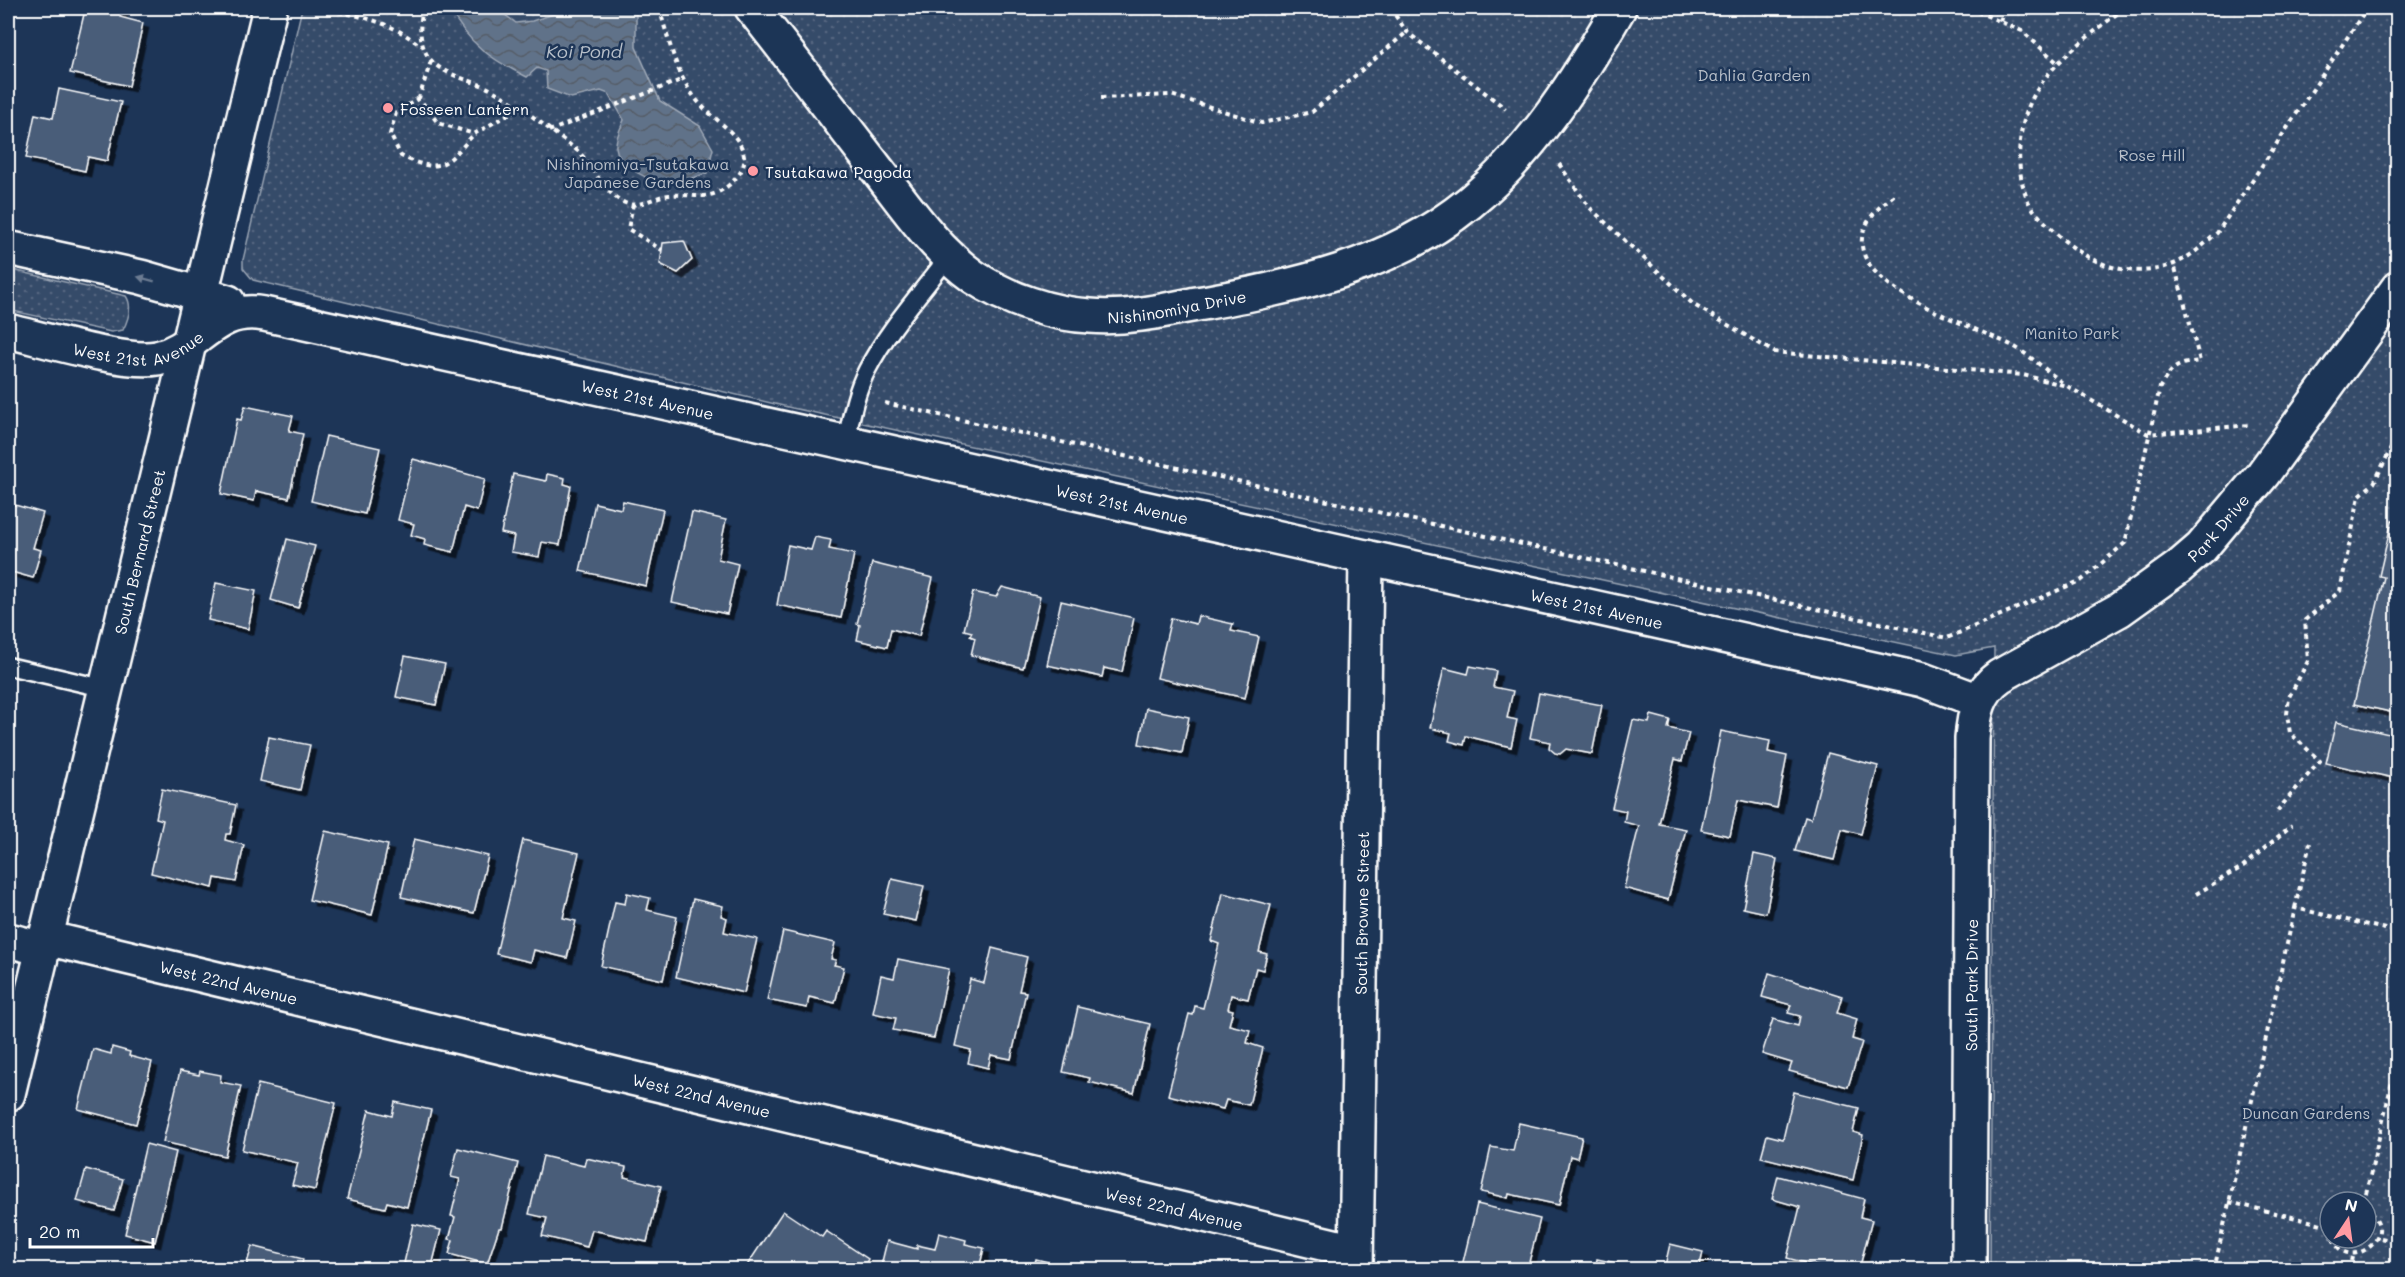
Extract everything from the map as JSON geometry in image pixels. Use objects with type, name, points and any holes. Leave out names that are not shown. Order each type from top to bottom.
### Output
[{"type":"street","name":"South Bernard Street","points":[[8,1094],[270,8]]},
{"type":"street","name":"Nishinomiya Drive","points":[[752,8],[921,226],[949,256],[975,278],[1010,296],[1047,309],[1088,316],[1154,312],[1270,290],[1345,271],[1412,243],[1443,224],[1470,202],[1537,134],[1581,72],[1619,8]]},
{"type":"street","name":"West 21st Avenue","points":[[8,248],[141,277],[264,314]]},
{"type":"street","name":"Park Drive","points":[[1979,701],[1993,680],[2119,610],[2179,567],[2222,525],[2290,437],[2397,288]]},
{"type":"street","name":"West 21st Avenue","points":[[8,331],[118,356],[145,359],[170,353],[228,316],[252,312],[264,314],[1934,683],[1979,701]]},
{"type":"street","name":"South Browne Street","points":[[1355,1260],[1366,557]]},
{"type":"street","name":"South Park Drive","points":[[1969,1269],[1972,740],[1979,701]]},
{"type":"street","name":"West 22nd Avenue","points":[[8,940],[45,943],[1355,1260]]},
{"type":"lane","points":[[846,442],[856,397],[874,358],[949,256]]},
{"type":"lane","points":[[8,666],[106,689]]},
{"type":"path","points":[[321,8],[382,22],[400,29],[421,46],[431,61],[456,76],[487,88],[575,149],[616,198],[633,204],[669,195],[702,197],[718,193],[738,177],[744,165],[743,152],[733,134],[701,105],[681,80],[659,8]]},
{"type":"path","points":[[421,46],[424,8]]},
{"type":"path","points":[[1390,8],[1407,32],[1537,134],[1589,207],[1694,305],[1774,352],[2023,375],[2067,386]]},
{"type":"path","points":[[1969,8],[2022,31],[2059,64]]},
{"type":"path","points":[[2000,21],[2005,8]]},
{"type":"path","points":[[2124,8],[2059,64],[2034,94],[2025,114],[2019,166],[2030,203],[2065,243],[2091,261],[2114,268],[2152,270],[2174,264],[2201,247],[2217,232],[2367,8]]},
{"type":"path","points":[[1101,98],[1171,95],[1262,123],[1312,112],[1407,32]]},
{"type":"path","points":[[431,61],[419,98],[396,113],[390,134],[401,156],[426,168],[449,162],[474,134],[519,109]]},
{"type":"path","points":[[549,131],[681,80]]},
{"type":"path","points":[[419,98],[438,123],[474,134]]},
{"type":"path","points":[[1894,195],[1874,210],[1865,225],[1861,252],[1872,271],[1906,297],[2015,347],[2067,386],[2148,434],[2254,424],[2290,437]]},
{"type":"path","points":[[633,204],[628,229],[662,250]]},
{"type":"path","points":[[856,397],[1947,638],[2082,580],[2125,543],[2160,387],[2170,370],[2181,364],[2200,361],[2174,264]]},
{"type":"path","points":[[2277,811],[2320,761],[2290,734],[2287,714],[2289,697],[2308,661],[2305,620],[2340,591],[2360,496],[2374,483],[2397,434]]},
{"type":"path","points":[[2196,894],[2242,867],[2292,825]]},
{"type":"path","points":[[2214,1269],[2310,843]]},
{"type":"path","points":[[2295,909],[2397,932]]},
{"type":"path","points":[[2367,1190],[2397,1056]]},
{"type":"path","points":[[2229,1202],[2318,1223]]},
{"type":"path","points":[[2340,1250],[2352,1257],[2367,1255],[2374,1251],[2381,1238],[2378,1221]]},
{"type":"path","points":[[2381,1238],[2397,1242]]},
{"type":"path","points":[[2349,1269],[2352,1257]]},
{"type":"green space","name":"Manito Park","points":[[302,8],[2397,8],[2397,1269],[1990,1269],[1994,648],[1956,655],[792,408],[253,280],[243,268]]},
{"type":"green space","points":[[8,269],[126,296],[129,309],[123,330],[111,332],[8,310]]},
{"type":"water","name":"Koi Pond","points":[[449,8],[500,8],[500,11],[516,23],[532,21],[572,8],[636,8],[636,47],[660,101],[700,126],[713,149],[707,173],[686,180],[666,182],[656,181],[637,173],[623,162],[617,153],[616,140],[624,120],[609,94],[601,91],[571,98],[547,89],[546,71],[537,68],[527,77],[491,57],[464,31]]},
{"type":"building","points":[[91,8],[122,9],[120,17],[143,23],[129,86],[70,73],[85,10],[90,11]]},
{"type":"building","points":[[59,89],[121,102],[107,161],[88,157],[85,171],[26,158],[35,114],[53,118]]},
{"type":"building","points":[[684,241],[692,260],[678,273],[660,264],[663,243]]},
{"type":"building","points":[[245,406],[293,416],[289,431],[303,434],[289,498],[256,491],[254,501],[221,494],[237,419],[241,420]]},
{"type":"building","points":[[326,436],[380,448],[365,514],[311,501]]},
{"type":"building","points":[[413,459],[485,479],[477,511],[464,507],[453,552],[424,545],[425,539],[411,535],[414,524],[398,520]]},
{"type":"building","points":[[513,474],[546,481],[547,474],[565,478],[564,484],[571,486],[560,545],[542,542],[539,557],[511,552],[514,536],[501,533]]},
{"type":"building","points":[[623,501],[663,510],[646,586],[580,571],[595,503],[621,509]]},
{"type":"building","points":[[8,503],[43,513],[33,548],[41,550],[33,578],[8,571]]},
{"type":"building","points":[[692,512],[726,520],[718,559],[738,564],[727,614],[672,602]]},
{"type":"building","points":[[2392,520],[2398,521],[2398,702],[2395,713],[2354,704],[2384,577],[2379,576]]},
{"type":"building","points":[[815,537],[831,540],[829,549],[854,554],[841,618],[777,605],[788,545],[811,550]]},
{"type":"building","points":[[287,539],[315,546],[298,608],[271,600]]},
{"type":"building","points":[[872,563],[933,578],[919,636],[891,629],[887,647],[857,640],[860,625],[857,624]]},
{"type":"building","points":[[216,583],[256,591],[248,629],[208,620]]},
{"type":"building","points":[[1002,587],[1040,597],[1023,668],[971,655],[975,638],[970,636],[972,632],[964,630],[973,592],[996,597]]},
{"type":"building","points":[[1061,601],[1134,618],[1122,672],[1104,668],[1102,677],[1047,665]]},
{"type":"building","points":[[1198,616],[1233,624],[1231,631],[1259,637],[1245,698],[1157,678],[1171,618],[1196,624]]},
{"type":"building","points":[[405,656],[445,664],[436,705],[396,697]]},
{"type":"building","points":[[1470,666],[1496,671],[1493,687],[1513,691],[1507,718],[1517,720],[1511,747],[1466,736],[1464,745],[1449,741],[1451,733],[1430,728],[1444,668],[1468,674]]},
{"type":"building","points":[[1539,693],[1602,705],[1592,754],[1566,749],[1560,754],[1555,753],[1549,748],[1550,742],[1530,738]]},
{"type":"building","points":[[1146,708],[1189,717],[1182,753],[1139,744]]},
{"type":"building","points":[[1651,715],[1670,720],[1668,728],[1689,733],[1682,761],[1675,759],[1659,824],[1686,829],[1668,900],[1624,888],[1639,826],[1624,822],[1626,811],[1612,808],[1633,720],[1649,723]]},
{"type":"building","points":[[2336,722],[2398,736],[2398,779],[2326,763]]},
{"type":"building","points":[[1721,731],[1770,741],[1768,752],[1787,756],[1777,808],[1738,800],[1730,836],[1701,830]]},
{"type":"building","points":[[269,737],[310,745],[300,790],[260,781]]},
{"type":"building","points":[[1828,753],[1878,766],[1861,834],[1842,829],[1834,860],[1795,851],[1805,817],[1811,819]]},
{"type":"building","points":[[162,789],[236,805],[230,834],[226,834],[225,840],[244,845],[236,882],[215,878],[213,888],[151,873],[163,820],[156,818]]},
{"type":"building","points":[[325,831],[388,845],[372,915],[309,900]]},
{"type":"building","points":[[414,839],[488,856],[474,913],[401,897]]},
{"type":"building","points":[[523,840],[579,853],[563,918],[576,921],[567,958],[534,950],[531,962],[496,954]]},
{"type":"building","points":[[1754,854],[1777,859],[1766,913],[1743,908]]},
{"type":"building","points":[[892,879],[924,886],[916,921],[883,914]]},
{"type":"building","points":[[627,893],[650,898],[647,910],[677,917],[663,980],[601,966],[615,902],[625,904]]},
{"type":"building","points":[[1223,893],[1271,905],[1259,952],[1267,954],[1263,970],[1256,968],[1248,999],[1231,995],[1228,1009],[1233,1010],[1229,1025],[1250,1030],[1247,1043],[1263,1048],[1249,1105],[1226,1100],[1223,1109],[1168,1095],[1189,1014],[1193,1015],[1195,1006],[1203,1008],[1219,944],[1211,941]]},
{"type":"building","points":[[693,899],[723,906],[721,916],[727,918],[724,932],[757,939],[744,993],[676,977]]},
{"type":"building","points":[[783,931],[835,943],[831,959],[836,960],[834,965],[844,967],[835,1003],[809,997],[807,1008],[767,1000]]},
{"type":"building","points":[[992,948],[1027,957],[1019,991],[1026,992],[1011,1059],[991,1055],[988,1068],[968,1063],[971,1050],[955,1046],[970,979],[984,983]]},
{"type":"building","points":[[898,959],[949,969],[934,1038],[893,1030],[896,1018],[873,1013],[881,975],[894,978]]},
{"type":"building","points":[[1769,973],[1842,996],[1837,1013],[1857,1019],[1852,1039],[1862,1042],[1848,1087],[1789,1071],[1792,1063],[1762,1054],[1773,1019],[1798,1026],[1800,1016],[1788,1013],[1791,1005],[1762,997]]},
{"type":"building","points":[[1078,1007],[1150,1024],[1134,1093],[1089,1082],[1090,1078],[1063,1072]]},
{"type":"building","points":[[112,1047],[130,1052],[129,1056],[152,1062],[136,1124],[78,1109],[93,1049],[111,1054]]},
{"type":"building","points":[[180,1071],[199,1075],[200,1071],[221,1075],[220,1082],[241,1086],[225,1156],[163,1142]]},
{"type":"building","points":[[258,1084],[336,1103],[315,1190],[292,1185],[298,1163],[242,1150]]},
{"type":"building","points":[[1794,1092],[1859,1108],[1853,1132],[1863,1135],[1853,1180],[1761,1157],[1767,1135],[1783,1139]]},
{"type":"building","points":[[395,1102],[431,1110],[407,1207],[387,1202],[385,1208],[347,1199],[369,1110],[392,1116]]},
{"type":"building","points":[[1519,1123],[1582,1137],[1577,1158],[1570,1156],[1559,1205],[1509,1194],[1508,1198],[1481,1192],[1491,1147],[1513,1151]]},
{"type":"building","points":[[146,1144],[176,1152],[155,1242],[125,1234]]},
{"type":"building","points":[[458,1148],[518,1163],[502,1228],[499,1228],[487,1264],[449,1254],[453,1240],[449,1239],[455,1217],[451,1216],[460,1179],[451,1177]]},
{"type":"building","points":[[543,1156],[584,1166],[586,1158],[626,1167],[624,1177],[661,1186],[647,1242],[592,1230],[587,1247],[542,1236],[547,1218],[529,1214]]},
{"type":"building","points":[[86,1169],[123,1179],[114,1211],[77,1201]]},
{"type":"building","points":[[1778,1176],[1864,1199],[1860,1217],[1872,1220],[1859,1270],[1831,1270],[1787,1258],[1800,1207],[1772,1199]]},
{"type":"building","points":[[1477,1204],[1540,1219],[1527,1270],[1478,1270],[1462,1266]]},
{"type":"building","points":[[783,1211],[822,1237],[826,1231],[868,1259],[862,1270],[744,1270]]},
{"type":"building","points":[[413,1224],[441,1230],[431,1270],[404,1263]]},
{"type":"building","points":[[939,1233],[966,1240],[965,1244],[984,1248],[979,1269],[880,1270],[887,1241],[917,1249],[917,1245],[935,1249]]},
{"type":"building","points":[[1670,1244],[1703,1252],[1699,1270],[1664,1270]]},
{"type":"building","points":[[252,1246],[303,1259],[301,1270],[245,1270]]},
{"type":"building","points":[[1036,1259],[1080,1270],[1033,1270]]},
{"type":"building","points":[[1597,1259],[1636,1267],[1635,1270],[1595,1270]]},
{"type":"place","name":"Fosseen Lantern","points":[[388,108]]},
{"type":"place","name":"Tsutakawa Pagoda","points":[[753,171]]},
{"type":"park label","name":"Dahlia Garden","points":[[1754,74]]},
{"type":"park label","name":"Rose Hill","points":[[2152,154]]},
{"type":"park label","name":"Nishinomiya-Tsutakawa Japanese Gardens","points":[[638,172]]},
{"type":"park label","name":"Duncan Gardens","points":[[2306,1112]]}]
